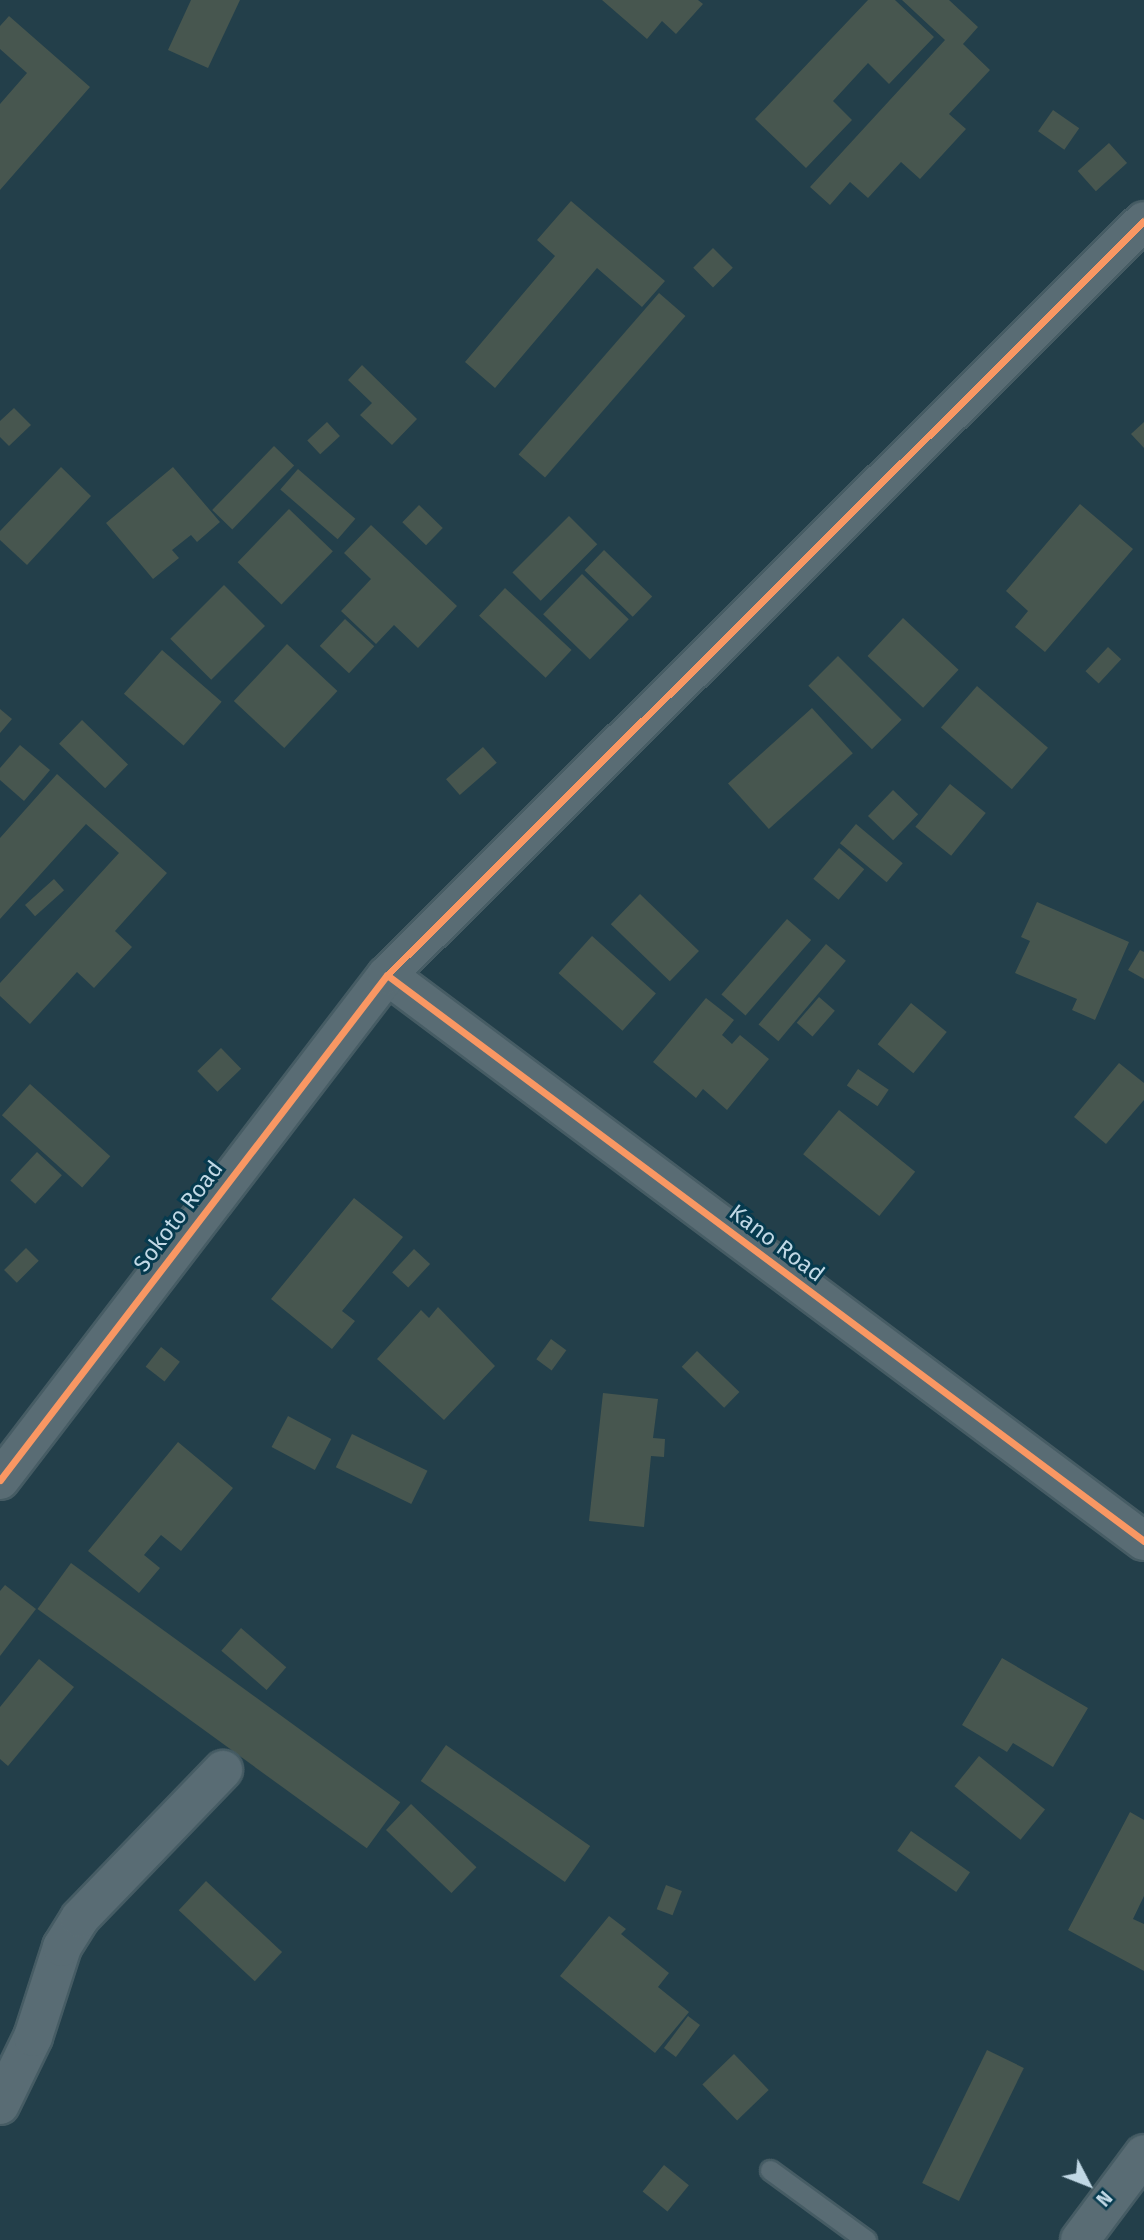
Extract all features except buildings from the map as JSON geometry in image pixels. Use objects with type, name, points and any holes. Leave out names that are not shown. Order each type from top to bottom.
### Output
[{"type":"street","name":"Sokoto Road","points":[[0,1480],[387,975],[1144,221]]},
{"type":"street","name":"Kano Road","points":[[387,975],[1144,1541]]},
{"type":"street","points":[[0,2105],[33,2037],[62,1947],[80,1918],[223,1770]]},
{"type":"street","points":[[1080,2240],[1144,2154]]},
{"type":"lane","points":[[770,2170],[866,2240]]},
{"type":"cycle path","points":[[0,1480],[387,975],[1144,221]]},
{"type":"cycle path","points":[[387,975],[1144,1541]]}]
